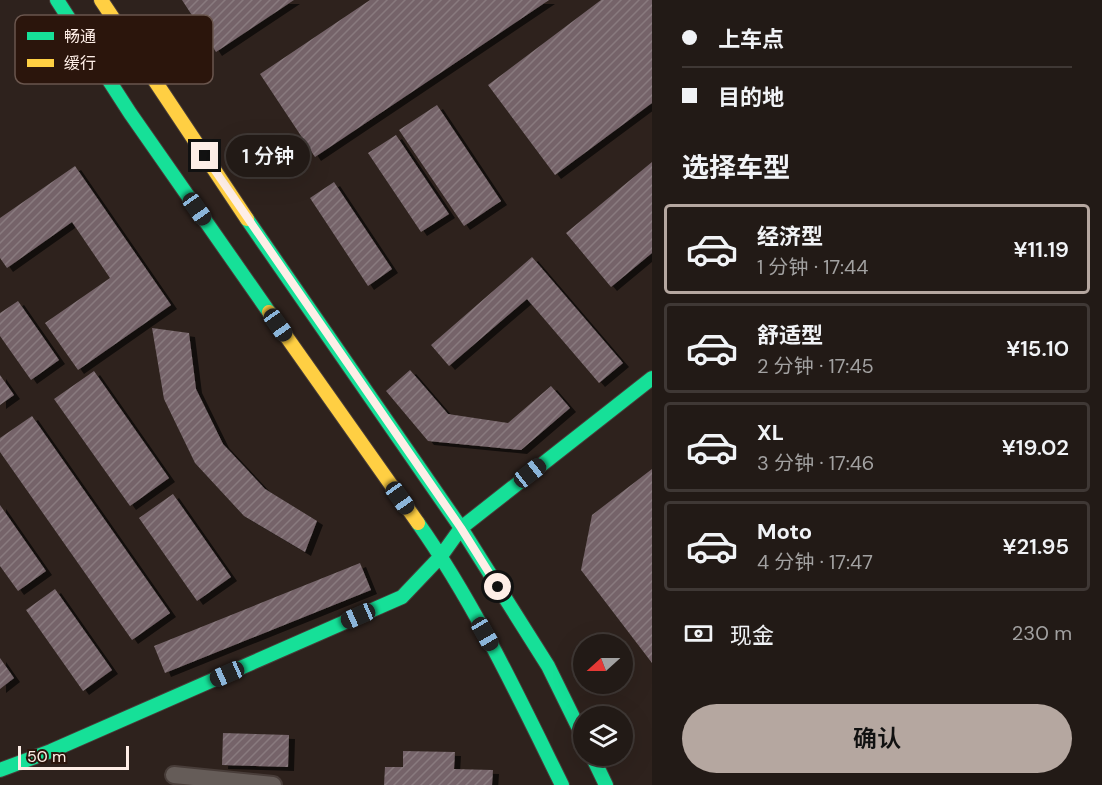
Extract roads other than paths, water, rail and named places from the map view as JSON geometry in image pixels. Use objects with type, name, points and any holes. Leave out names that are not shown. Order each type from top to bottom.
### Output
[{"type":"main road","points":[[57,0],[67,15]]},
{"type":"main road","points":[[101,0],[111,15]]},
{"type":"main road","points":[[111,84],[441,556],[507,674],[562,785]]},
{"type":"main road","points":[[157,84],[244,215],[461,528],[548,666],[573,717]]},
{"type":"main road","points":[[0,770],[51,751],[402,597],[441,556],[461,528],[652,378]]},
{"type":"main road","points":[[597,766],[606,785]]},
{"type":"street","points":[[174,775],[273,785]]}]
